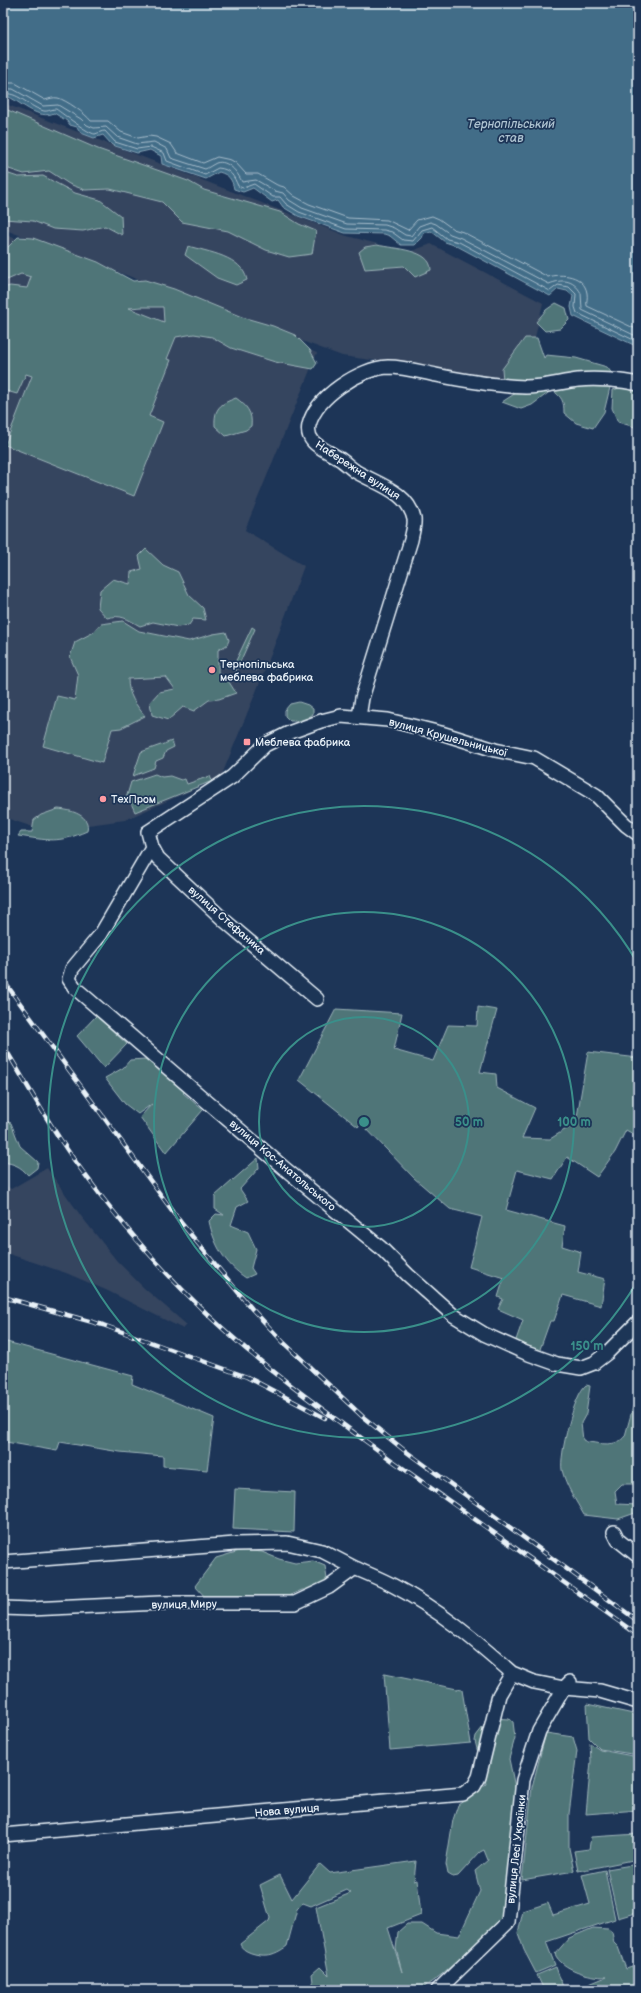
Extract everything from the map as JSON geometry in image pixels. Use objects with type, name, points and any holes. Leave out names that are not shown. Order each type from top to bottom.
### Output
[{"type":"street","name":"Набережна вулиця","points":[[359,718],[362,698],[411,540],[414,520],[405,500],[389,488],[356,471],[339,458],[315,445],[308,432],[309,424],[321,402],[336,388],[352,379],[387,367],[409,369],[466,381],[527,387],[580,380],[638,384]]},
{"type":"street","name":"вулиця Крушельницької","points":[[148,832],[232,777],[266,745],[291,732],[321,721],[341,716],[396,722],[441,733],[495,750],[534,758],[596,795],[626,825],[638,834]]},
{"type":"street","name":"вулиця Стефаника","points":[[148,832],[152,847],[158,858],[225,921],[317,999]]},
{"type":"street","name":"вулиця Кос-Анатольського","points":[[152,847],[101,934],[72,969],[69,979],[75,988],[284,1168],[381,1248],[408,1275],[453,1315],[484,1334],[526,1353],[557,1364],[581,1368],[594,1363],[638,1322]]},
{"type":"street","points":[[614,1532],[618,1540],[638,1556]]},
{"type":"street","points":[[3,1562],[228,1544],[287,1542],[322,1551],[354,1568],[394,1585],[441,1614],[473,1639],[512,1674],[534,1682],[568,1685],[600,1691],[638,1702]]},
{"type":"street","name":"вулиця Миру","points":[[3,1608],[30,1609],[160,1603],[295,1603],[329,1587],[354,1568]]},
{"type":"street","name":"Нова вулиця","points":[[3,1835],[463,1794],[474,1786],[479,1777],[499,1695],[512,1674]]},
{"type":"street","name":"вулиця Лесі Українки","points":[[438,1990],[508,1922],[523,1780],[539,1731],[568,1685]]},
{"type":"shaded area","points":[[3,103],[347,236],[409,252],[431,244],[543,303],[525,381],[342,356],[3,229]]},
{"type":"shaded area","points":[[3,234],[120,276],[317,353],[245,530],[304,566],[265,670],[221,777],[125,820],[45,831],[3,817]]},
{"type":"shaded area","points":[[47,1168],[81,1216],[117,1261],[144,1288],[187,1325],[183,1329],[108,1291],[66,1273],[3,1252],[3,1183],[11,1189]]},
{"type":"green space","points":[[3,108],[98,149],[188,181],[204,190],[280,212],[299,224],[316,231],[312,254],[289,257],[266,250],[228,231],[182,222],[162,202],[110,189],[85,190],[69,184],[49,171],[24,174],[3,167]]},
{"type":"green space","points":[[3,172],[18,177],[43,176],[75,193],[100,200],[121,216],[122,235],[105,226],[83,231],[53,229],[33,221],[3,219]]},
{"type":"green space","points":[[18,237],[33,238],[98,262],[133,281],[145,280],[174,289],[242,317],[273,326],[295,335],[310,350],[317,363],[313,369],[275,362],[231,348],[212,337],[194,334],[176,337],[167,359],[171,360],[149,416],[163,422],[134,496],[5,445],[32,376],[26,374],[17,394],[3,390],[3,288],[10,286],[27,288],[31,277],[21,274],[7,280],[3,274],[3,252]],"holes":[[[142,307],[163,307],[164,322],[129,308]]]},
{"type":"green space","points":[[377,245],[402,249],[418,254],[425,258],[429,263],[431,270],[415,277],[404,266],[365,269],[359,252],[365,247]]},
{"type":"green space","points":[[188,246],[214,253],[231,260],[244,272],[247,280],[236,285],[217,278],[185,255]]},
{"type":"green space","points":[[556,303],[566,308],[569,320],[560,329],[545,331],[536,322],[546,310]]},
{"type":"green space","points":[[525,338],[537,338],[544,358],[546,355],[576,358],[607,367],[613,375],[604,412],[593,428],[576,423],[564,413],[564,405],[562,400],[552,390],[532,405],[521,409],[502,402],[522,389],[503,380],[502,369]]},
{"type":"green space","points":[[622,387],[638,388],[638,428],[618,422],[612,408],[613,390]]},
{"type":"green space","points":[[236,398],[250,413],[251,426],[246,430],[226,436],[215,426],[217,411],[226,402]]},
{"type":"green space","points":[[146,549],[163,565],[178,572],[189,595],[203,608],[206,620],[193,619],[189,625],[178,627],[153,622],[140,626],[128,619],[120,617],[107,618],[98,608],[100,590],[113,579],[130,584],[131,572],[142,569],[139,556]]},
{"type":"green space","points":[[123,621],[139,631],[189,641],[226,632],[229,640],[227,645],[218,650],[218,672],[229,682],[236,693],[219,699],[209,700],[194,711],[183,707],[168,720],[152,715],[150,702],[159,692],[175,689],[166,677],[128,679],[131,695],[145,716],[121,728],[112,729],[102,763],[43,746],[57,696],[75,700],[78,675],[70,657],[75,642],[94,632],[101,624]]},
{"type":"green space","points":[[252,627],[255,629],[236,671],[232,669]]},
{"type":"green space","points":[[299,702],[308,705],[313,709],[313,714],[304,721],[290,721],[285,716],[285,710],[290,704]]},
{"type":"green space","points":[[172,741],[174,747],[166,751],[163,758],[156,761],[154,768],[133,776],[141,752]]},
{"type":"green space","points":[[155,774],[162,777],[170,776],[181,780],[185,779],[187,784],[210,776],[212,781],[135,812],[130,801],[125,802],[131,782]]},
{"type":"green space","points":[[58,809],[74,812],[83,817],[86,821],[87,831],[68,838],[52,840],[18,836],[21,832],[32,832],[34,820],[41,815]]},
{"type":"green space","points":[[478,1007],[497,1010],[480,1072],[496,1074],[497,1088],[535,1108],[522,1138],[550,1139],[576,1123],[588,1052],[638,1058],[638,1131],[635,1135],[626,1130],[615,1152],[597,1177],[567,1157],[553,1179],[517,1170],[506,1210],[565,1226],[562,1246],[581,1252],[578,1272],[605,1279],[601,1306],[563,1295],[554,1321],[550,1321],[539,1352],[515,1343],[523,1320],[498,1309],[503,1299],[498,1297],[504,1278],[469,1267],[482,1217],[450,1209],[414,1178],[361,1123],[358,1127],[299,1080],[336,1009],[402,1013],[394,1050],[433,1061],[448,1025],[477,1026]]},
{"type":"green space","points":[[96,1016],[127,1044],[104,1068],[77,1036]]},
{"type":"green space","points":[[145,1059],[186,1090],[183,1093],[203,1110],[166,1153],[140,1117],[152,1104],[138,1114],[125,1104],[105,1078],[123,1068],[130,1060]]},
{"type":"green space","points":[[3,1120],[11,1123],[20,1146],[38,1162],[37,1168],[28,1175],[17,1166],[3,1162]]},
{"type":"green space","points":[[258,1158],[259,1168],[240,1189],[248,1201],[237,1207],[231,1225],[248,1232],[256,1249],[251,1268],[255,1274],[246,1278],[226,1260],[217,1246],[209,1221],[216,1214],[224,1215],[215,1209],[215,1196]]},
{"type":"green space","points":[[3,1341],[133,1376],[132,1384],[214,1418],[207,1470],[163,1466],[163,1456],[120,1452],[60,1442],[57,1451],[6,1442],[3,1467]]},
{"type":"green space","points":[[586,1385],[590,1386],[586,1414],[581,1423],[583,1440],[587,1442],[608,1444],[621,1440],[625,1436],[636,1396],[638,1395],[638,1484],[622,1484],[615,1491],[617,1504],[638,1505],[638,1512],[618,1519],[584,1515],[569,1488],[562,1470],[563,1452],[568,1426],[577,1400],[581,1391]]},
{"type":"green space","points":[[235,1489],[295,1492],[294,1532],[233,1529]]},
{"type":"green space","points":[[243,1550],[262,1552],[279,1559],[295,1563],[313,1561],[325,1566],[327,1579],[316,1590],[302,1590],[276,1601],[253,1596],[207,1599],[195,1586],[216,1558]]},
{"type":"green space","points":[[384,1674],[462,1690],[471,1743],[390,1750]]},
{"type":"green space","points":[[587,1704],[638,1715],[638,1755],[600,1749],[589,1738]]},
{"type":"green space","points":[[490,1718],[509,1719],[513,1722],[515,1738],[509,1759],[516,1792],[513,1806],[518,1829],[511,1837],[509,1844],[504,1920],[441,1975],[420,1990],[314,1990],[312,1974],[320,1967],[329,1976],[316,1907],[351,1893],[347,1890],[311,1906],[303,1903],[297,1909],[287,1946],[280,1951],[269,1955],[259,1955],[251,1953],[241,1947],[240,1944],[269,1921],[270,1918],[260,1885],[280,1875],[292,1899],[320,1864],[330,1873],[416,1861],[414,1881],[417,1880],[421,1915],[388,1928],[402,1972],[396,1949],[398,1932],[407,1924],[422,1924],[436,1933],[459,1936],[480,1891],[475,1871],[488,1860],[484,1850],[480,1852],[458,1876],[453,1877],[448,1874],[446,1864],[453,1820],[458,1805],[486,1784],[475,1741],[476,1736]]},
{"type":"green space","points":[[546,1733],[573,1737],[577,1751],[569,1814],[569,1848],[574,1871],[522,1880],[532,1787]]},
{"type":"green space","points":[[590,1743],[600,1750],[638,1757],[638,1810],[586,1814],[591,1761]]},
{"type":"green space","points":[[638,1834],[638,1859],[578,1871],[574,1851],[589,1849],[591,1837]]},
{"type":"green space","points":[[638,1864],[638,1912],[618,1918],[607,1869]]},
{"type":"green space","points":[[605,1870],[615,1919],[546,1942],[555,1965],[536,1973],[524,1950],[518,1933],[523,1911],[548,1903],[553,1915],[590,1904],[582,1875]]},
{"type":"green space","points":[[593,1928],[608,1929],[612,1932],[614,1943],[618,1947],[626,1969],[638,1965],[638,1990],[575,1990],[606,1977],[592,1976],[577,1972],[559,1960],[555,1954],[569,1938]]},
{"type":"green space","points":[[556,1967],[564,1990],[544,1990],[537,1975]]},
{"type":"water","name":"Тернопільський став","points":[[3,3],[638,3],[638,347],[573,316],[571,307],[573,296],[567,291],[558,289],[550,296],[457,246],[445,242],[431,231],[424,233],[422,238],[415,245],[401,245],[390,236],[384,234],[345,233],[298,216],[283,207],[278,200],[272,202],[253,188],[243,192],[234,189],[230,178],[222,173],[219,172],[206,179],[162,164],[161,156],[150,150],[137,153],[112,145],[103,135],[94,138],[81,133],[77,127],[70,125],[67,121],[54,113],[48,115],[37,113],[9,97],[3,98]]},
{"type":"railway","points":[[3,980],[182,1224],[252,1309],[284,1343],[363,1417],[404,1450],[638,1621]]},
{"type":"railway","points":[[3,1045],[72,1157],[126,1226],[156,1261],[204,1311],[271,1370],[342,1424],[638,1635]]},
{"type":"railway","points":[[3,1297],[103,1325],[247,1377],[325,1418]]},
{"type":"place","name":"Тернопільська меблева фабрика","points":[[212,670]]},
{"type":"place","name":"Меблева фабрика","points":[[247,742]]},
{"type":"place","name":"ТехПром","points":[[103,799]]}]
